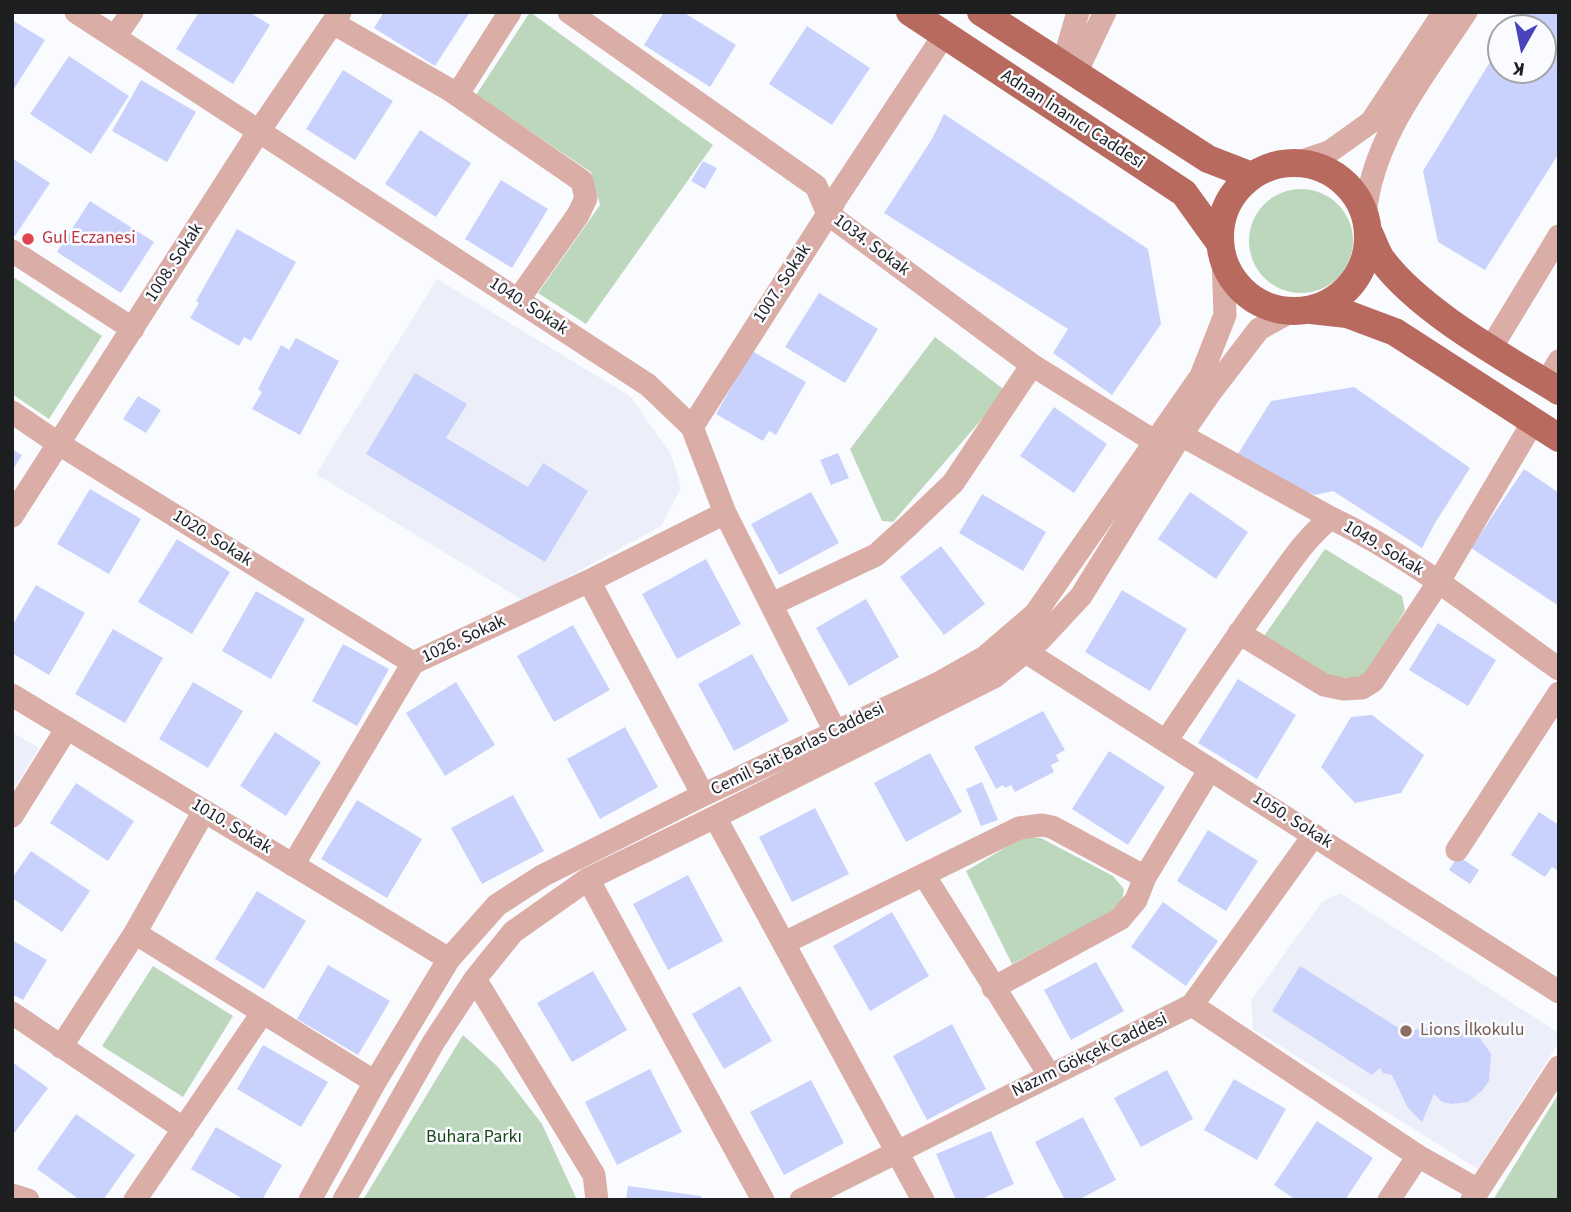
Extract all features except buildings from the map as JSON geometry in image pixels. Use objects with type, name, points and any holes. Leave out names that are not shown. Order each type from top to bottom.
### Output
[{"type":"main road","name":"Adnan İnanıcı Caddesi","points":[[910,12],[1184,193],[1222,249]]},
{"type":"main road","points":[[981,12],[1208,159],[1252,176]]},
{"type":"main road","points":[[1554,378],[1491,348],[1418,298],[1382,259],[1359,202],[1339,178],[1319,167],[1296,163],[1266,169],[1240,186],[1224,212],[1222,249],[1229,272],[1249,296],[1277,309],[1347,314],[1395,332],[1559,439]]},
{"type":"main road","points":[[1300,310],[1336,298],[1357,276],[1366,254],[1367,224]]},
{"type":"street","name":"1040. Sokak","points":[[76,12],[648,385],[692,427],[725,513],[835,731]]},
{"type":"street","points":[[114,37],[132,12]]},
{"type":"street","points":[[457,95],[510,12]]},
{"type":"street","name":"1034. Sokak","points":[[569,12],[816,187],[828,214],[1032,365],[1154,441]]},
{"type":"street","points":[[1069,69],[1079,12]]},
{"type":"street","points":[[1069,69],[1105,12]]},
{"type":"street","points":[[1296,163],[1329,152],[1371,122],[1444,12]]},
{"type":"street","points":[[1367,224],[1370,181],[1393,123],[1466,12]]},
{"type":"street","points":[[336,18],[457,95],[582,181],[586,198],[578,215],[518,300]]},
{"type":"street","name":"1008. Sokak","points":[[12,516],[259,131],[336,18]]},
{"type":"street","name":"1007. Sokak","points":[[692,427],[835,200],[944,35]]},
{"type":"street","points":[[1491,348],[1559,236]]},
{"type":"street","name":"Cemil Sait Barlas Caddesi","points":[[310,1200],[375,1082],[449,959],[497,905],[542,876],[703,795],[937,684],[985,657],[1035,614],[1201,376],[1225,315],[1222,249]]},
{"type":"street","points":[[12,251],[133,329]]},
{"type":"street","name":"Cemil Sait Barlas Caddesi","points":[[344,1200],[433,1043],[475,979],[513,932],[587,879],[994,677],[1026,652],[1081,596],[1181,435],[1259,329],[1300,310]]},
{"type":"street","points":[[772,604],[876,555],[900,533],[953,483],[1032,365]]},
{"type":"street","name":"1020. Sokak","points":[[12,412],[59,444],[413,663]]},
{"type":"street","points":[[1239,633],[1324,685],[1343,689],[1362,688],[1373,681],[1438,583],[1533,422]]},
{"type":"street","points":[[1181,435],[1331,519]]},
{"type":"street","name":"1026. Sokak","points":[[293,865],[413,663],[589,581],[725,513]]},
{"type":"street","name":"1049. Sokak","points":[[1167,741],[1239,633],[1314,531],[1331,519],[1361,532],[1559,669]]},
{"type":"street","points":[[589,581],[703,795]]},
{"type":"street","name":"1050. Sokak","points":[[1026,652],[1559,992]]},
{"type":"street","points":[[1457,850],[1559,694]]},
{"type":"street","name":"1010. Sokak","points":[[12,695],[449,959]]},
{"type":"street","points":[[12,816],[67,728]]},
{"type":"street","points":[[993,988],[1120,919],[1136,900],[1146,877],[1210,769]]},
{"type":"street","points":[[61,1047],[135,933],[204,811]]},
{"type":"street","points":[[715,817],[923,1200]]},
{"type":"street","points":[[784,943],[1019,828],[1042,825],[1052,827],[1146,877]]},
{"type":"street","name":"Nazım Gökçek Caddesi","points":[[801,1200],[1192,1006],[1314,835]]},
{"type":"street","points":[[924,875],[1050,1076]]},
{"type":"street","points":[[587,879],[763,1200]]},
{"type":"street","points":[[135,933],[375,1082]]},
{"type":"street","points":[[475,979],[594,1175],[597,1200]]},
{"type":"street","points":[[1192,1006],[1475,1195],[1559,1067]]},
{"type":"street","points":[[135,1200],[263,1012]]},
{"type":"street","points":[[12,1013],[184,1129]]},
{"type":"street","points":[[1389,1200],[1418,1156]]},
{"type":"street","points":[[13,1198],[28,1200]]},
{"type":"shaded area","points":[[437,279],[630,396],[671,454],[681,488],[661,526],[524,601],[316,474]]},
{"type":"shaded area","points":[[12,732],[39,748],[12,792]]},
{"type":"shaded area","name":"Lions İlkokulu","points":[[1340,893],[1559,1033],[1559,1042],[1478,1169],[1253,1029],[1251,1000],[1322,902]]},
{"type":"green space","points":[[530,12],[713,145],[586,324],[538,293],[600,205],[591,172],[476,95]]},
{"type":"green space","points":[[1301,189],[1321,193],[1338,204],[1349,221],[1353,241],[1349,261],[1338,278],[1321,289],[1301,293],[1281,289],[1264,278],[1253,261],[1249,241],[1253,221],[1264,204],[1281,193]]},
{"type":"green space","points":[[12,276],[102,336],[49,419],[12,394]]},
{"type":"green space","points":[[935,337],[1006,391],[893,522],[882,521],[850,449]]},
{"type":"green space","points":[[1325,549],[1402,596],[1405,610],[1366,677],[1331,677],[1264,636]]},
{"type":"green space","points":[[1023,837],[1041,838],[1113,876],[1124,889],[1122,902],[1107,915],[1012,964],[966,871]]},
{"type":"green space","points":[[153,966],[233,1016],[183,1097],[102,1046]]},
{"type":"green space","name":"Buhara Parkı","points":[[463,1035],[498,1067],[542,1124],[577,1200],[363,1200]]},
{"type":"green space","points":[[1559,1093],[1559,1200],[1493,1200]]},
{"type":"place","name":"Gul Eczanesi","points":[[28,239]]},
{"type":"place","name":"Lions İlkokulu","points":[[1406,1031]]}]
